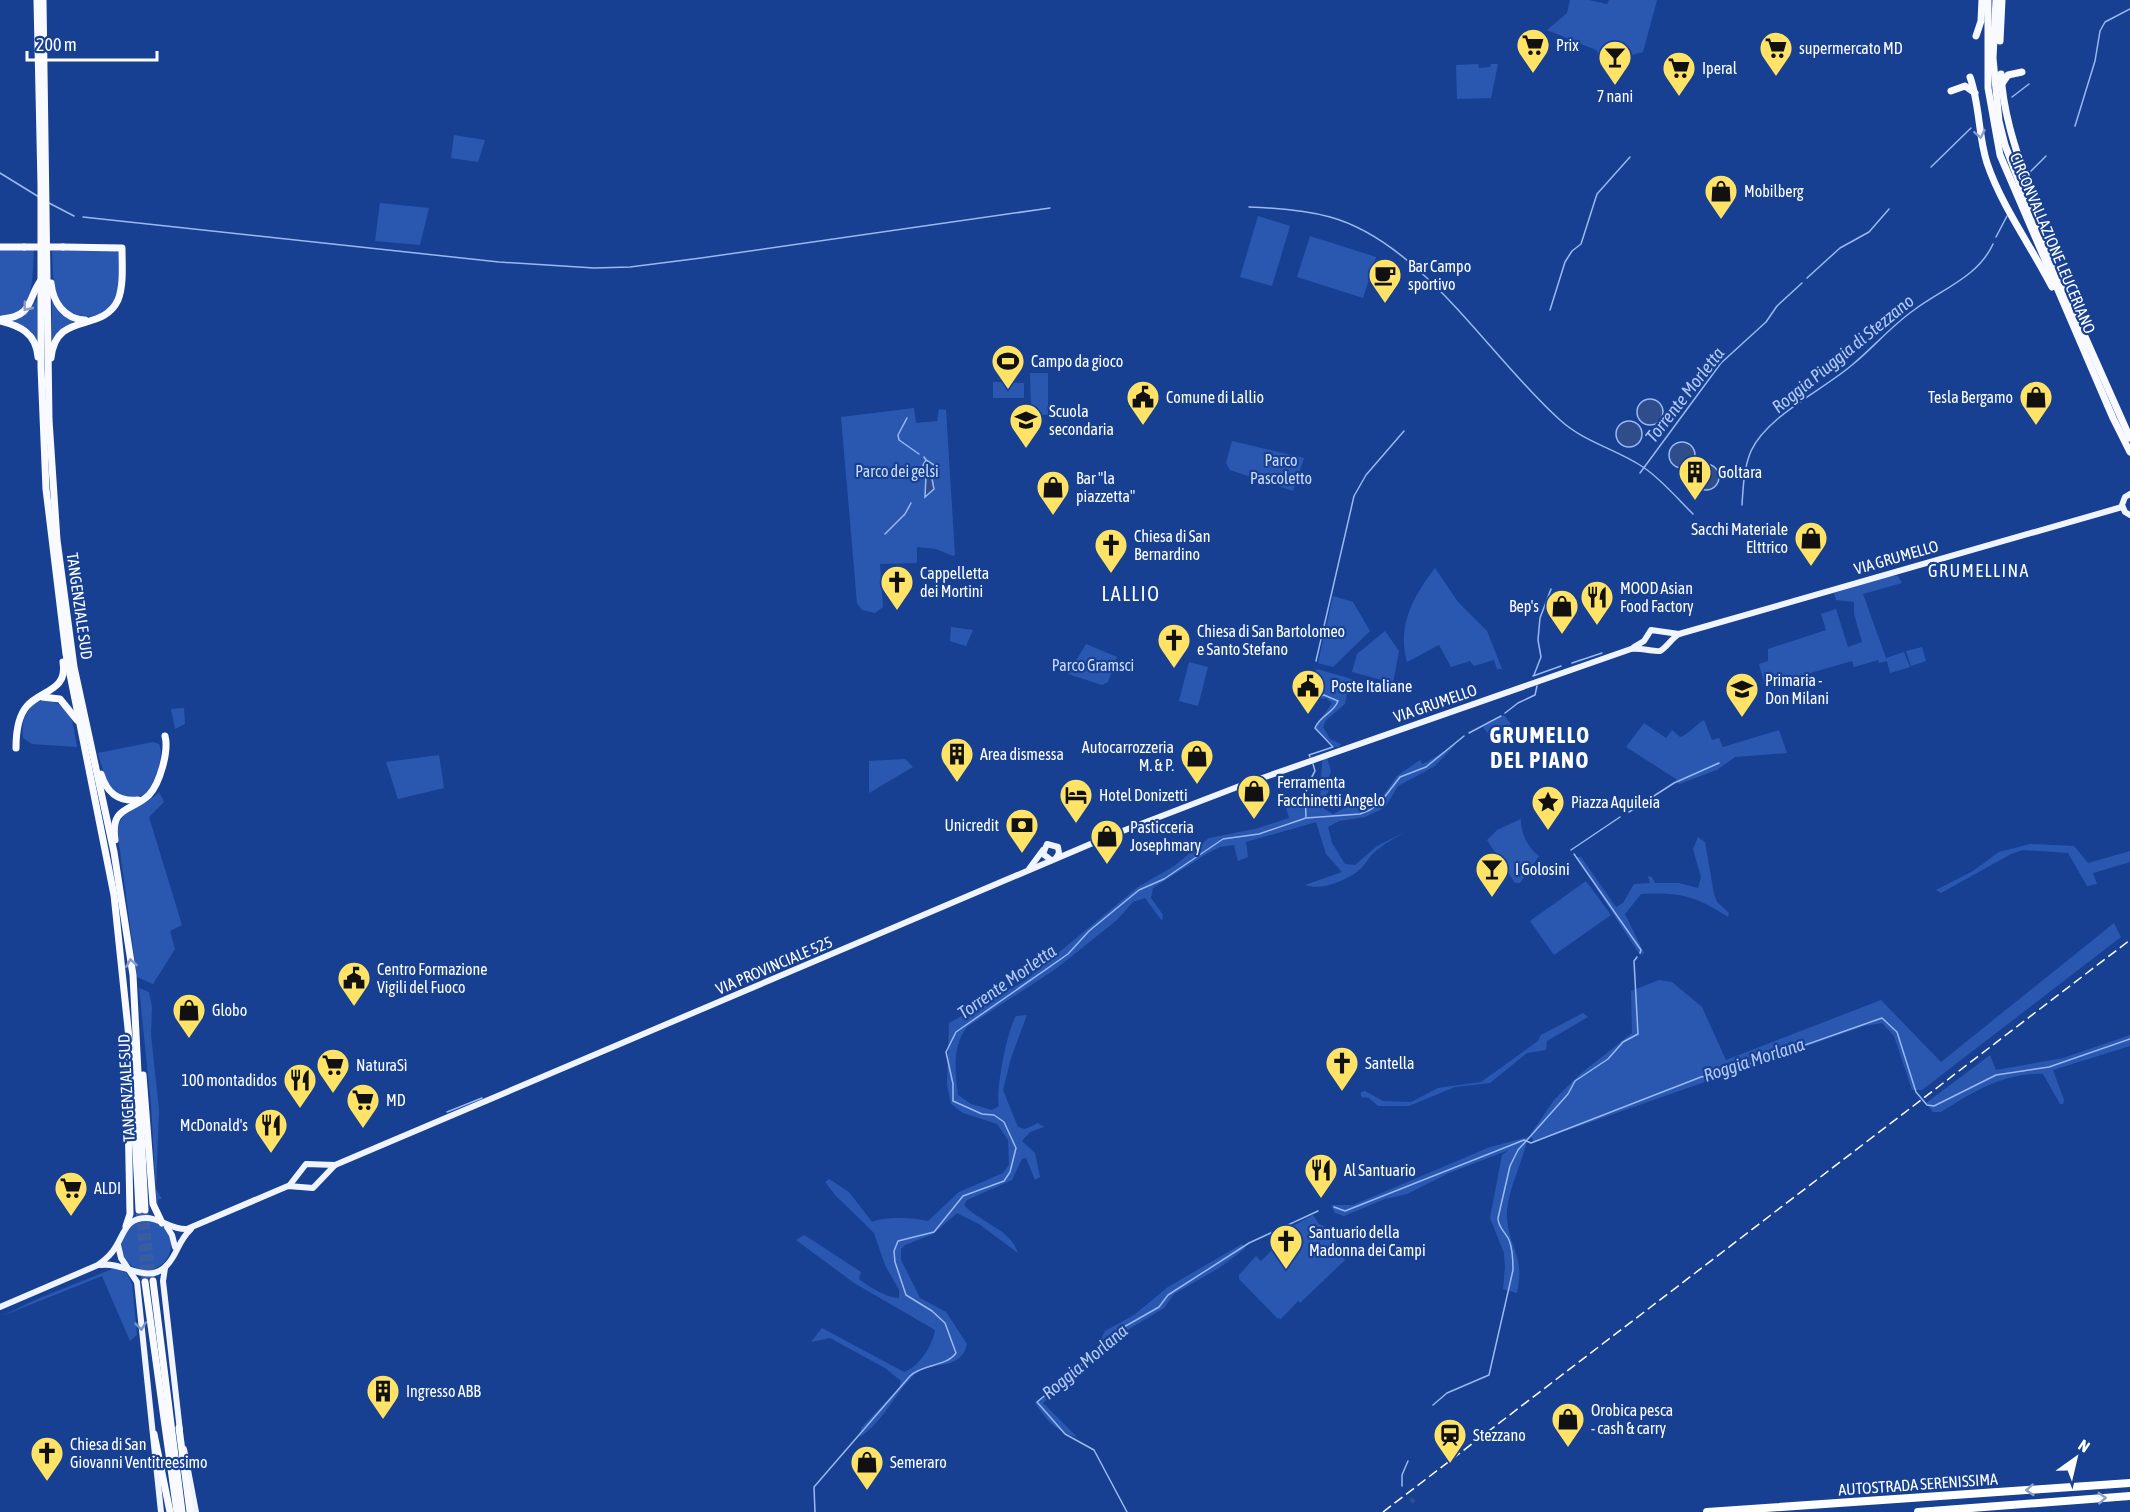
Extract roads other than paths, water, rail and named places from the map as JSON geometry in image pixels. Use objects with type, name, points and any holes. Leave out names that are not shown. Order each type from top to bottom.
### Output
[{"type":"highway","name":"TANGENZIALE SUD","points":[[37,0],[45,187],[48,208],[49,420],[57,540],[82,721],[114,895],[135,1058]]},
{"type":"highway","name":"TANGENZIALE SUD","points":[[43,0],[45,187],[41,202],[41,367],[46,489],[66,654],[115,857],[133,975],[142,1210]]},
{"type":"highway","points":[[1976,36],[1981,21],[1982,0]]},
{"type":"highway","name":"CIRCONVALLAZIONE LEUCERIANO","points":[[1988,0],[1995,87],[1994,133],[2006,171],[2130,452]]},
{"type":"highway","name":"CIRCONVALLAZIONE LEUCERIANO","points":[[1990,24],[1996,0]]},
{"type":"highway","points":[[2000,41],[2002,0]]},
{"type":"highway","points":[[1995,87],[2008,75],[2022,72]]},
{"type":"highway","points":[[1995,87],[2001,74]]},
{"type":"highway","points":[[1970,77],[1976,94],[1978,129],[1989,167],[2091,368]]},
{"type":"highway","points":[[1951,91],[1965,86],[1976,94]]},
{"type":"highway","name":"CIRCONVALLAZIONE LEUCERIANO","points":[[1995,87],[2036,209],[2043,241],[2130,438]]},
{"type":"highway","points":[[48,230],[51,284],[55,300],[63,311],[74,319],[93,320]]},
{"type":"highway","points":[[0,247],[122,248],[118,299],[109,311],[93,320],[68,327],[56,340],[51,358],[49,420]]},
{"type":"highway","points":[[0,320],[15,317],[25,311],[41,280]]},
{"type":"highway","points":[[0,320],[25,330],[33,339],[41,367]]},
{"type":"highway","points":[[18,733],[24,710],[40,697],[51,692],[60,682],[66,654]]},
{"type":"highway","points":[[40,697],[60,699],[82,721],[107,788],[120,799],[141,800]]},
{"type":"highway","points":[[115,857],[116,819],[124,809],[141,800],[155,785],[164,752]]},
{"type":"highway","points":[[126,1226],[130,1207],[127,1063],[135,1058],[147,1111],[152,1202],[155,1213],[163,1223]]},
{"type":"highway","points":[[177,1512],[149,1282],[182,1512]]},
{"type":"highway","points":[[179,1428],[190,1512]]},
{"type":"highway","points":[[154,1434],[170,1512]]},
{"type":"highway","name":"AUTOSTRADA SERENISSIMA","points":[[1707,1512],[2130,1483]]},
{"type":"highway","name":"AUTOSTRADA SERENISSIMA","points":[[1918,1512],[2130,1496]]},
{"type":"main road","points":[[2130,494],[2123,500],[2122,507],[2130,515]]},
{"type":"main road","name":"VIA GRUMELLO","points":[[1089,845],[1282,771],[1631,649],[1644,641],[1646,634],[1653,629],[1665,634],[1679,634],[2122,507]]},
{"type":"main road","points":[[1665,634],[1667,642]]},
{"type":"main road","name":"VIA GRUMELLO","points":[[1631,649],[1647,648],[1660,651],[1667,642],[1679,634]]},
{"type":"main road","points":[[1644,641],[1647,648]]},
{"type":"main road","points":[[1029,869],[1049,844],[1075,851]]},
{"type":"main road","name":"VIA PROVINCIALE 525","points":[[335,1166],[1089,845]]},
{"type":"main road","points":[[1042,850],[1044,857],[1054,859],[1058,848]]},
{"type":"main road","points":[[318,1164],[324,1177]]},
{"type":"main road","points":[[288,1186],[298,1176],[304,1165],[335,1166]]},
{"type":"main road","points":[[0,1307],[98,1265],[118,1244],[126,1226],[144,1218],[179,1229],[192,1228],[288,1186],[303,1185],[314,1188],[335,1166]]},
{"type":"main road","points":[[298,1176],[303,1185]]},
{"type":"main road","points":[[163,1223],[172,1235],[174,1251]]},
{"type":"main road","points":[[192,1228],[180,1240],[165,1268],[163,1281],[179,1428],[196,1512]]},
{"type":"main road","points":[[118,1244],[121,1258],[137,1281],[161,1512]]},
{"type":"main road","points":[[98,1265],[117,1264],[149,1275],[165,1268]]},
{"type":"waterway","name":"Roggia Piuggia di Stezzano","points":[[2075,126],[2095,61],[2100,31],[2105,22],[2130,9]]},
{"type":"waterway","name":"Torrente Morletta","points":[[2012,97],[2029,84]]},
{"type":"waterway","name":"Torrente Morletta","points":[[1931,167],[1971,128]]},
{"type":"waterway","name":"Roggia Piuggia di Stezzano","points":[[2028,174],[2046,156]]},
{"type":"waterway","points":[[1550,310],[1565,262],[1572,251],[1581,244],[1597,194],[1630,157]]},
{"type":"waterway","points":[[0,173],[39,197]]},
{"type":"waterway","points":[[49,203],[74,216]]},
{"type":"waterway","points":[[1249,207],[1290,210],[1330,217],[1363,230],[1395,251],[1425,276],[1454,305],[1534,395],[1569,428],[1643,467],[1663,483],[1693,514]]},
{"type":"waterway","points":[[83,217],[499,262],[594,268],[630,267],[701,258],[1050,208]]},
{"type":"waterway","name":"Torrente Morletta","points":[[1807,278],[1840,248],[1869,232],[1889,209]]},
{"type":"waterway","name":"Roggia Piuggia di Stezzano","points":[[1996,237],[2007,216]]},
{"type":"waterway","name":"Roggia Piuggia di Stezzano","points":[[1742,505],[1744,478],[1751,451],[1769,426],[1852,365],[1906,316],[1969,274],[1993,244]]},
{"type":"waterway","name":"Torrente Morletta","points":[[1640,473],[1721,363],[1766,322],[1777,306],[1802,283]]},
{"type":"waterway","points":[[907,418],[898,435],[899,440],[919,454]]},
{"type":"waterway","points":[[1316,661],[1354,496],[1366,475],[1404,431]]},
{"type":"waterway","points":[[885,534],[905,514],[911,503]]},
{"type":"waterway","name":"Torrente Morletta","points":[[1534,675],[1541,657],[1538,640],[1540,618],[1551,589]]},
{"type":"waterway","points":[[1572,663],[1602,653]]},
{"type":"waterway","points":[[1533,676],[1561,666]]},
{"type":"waterway","points":[[1310,757],[1309,755],[1333,747],[1315,728],[1338,701],[1324,695],[1310,699],[1307,697],[1313,671]]},
{"type":"waterway","name":"Torrente Morletta","points":[[1505,713],[1518,703],[1535,695],[1537,686]]},
{"type":"waterway","name":"Torrente Morletta","points":[[1469,733],[1501,716]]},
{"type":"waterway","name":"Torrente Morletta","points":[[815,1512],[814,1487],[910,1376],[921,1369],[946,1361],[956,1353],[945,1323],[932,1311],[906,1295],[895,1262],[894,1251],[898,1241],[934,1232],[963,1196],[1004,1181],[1010,1172],[1016,1148],[1004,1122],[994,1115],[982,1114],[953,1101],[953,1084],[946,1052],[956,1032],[1068,954],[1089,931],[1139,890],[1164,879],[1223,839],[1259,834],[1306,818],[1360,814],[1370,810],[1380,803],[1400,777],[1426,767],[1464,736]]},
{"type":"waterway","name":"Roggia Morlana","points":[[1629,812],[1674,783],[1719,763]]},
{"type":"waterway","points":[[1306,817],[1306,793],[1315,771],[1313,764]]},
{"type":"waterway","name":"Roggia Morlana","points":[[1571,850],[1620,817]]},
{"type":"waterway","name":"Roggia Morlana","points":[[1574,854],[1641,950],[1640,953]]},
{"type":"waterway","name":"Roggia Piuggia di Stezzano","points":[[1433,1405],[1447,1393],[1489,1375],[1513,1270],[1510,1243],[1498,1218],[1510,1166],[1518,1150],[1568,1094],[1575,1081],[1608,1059],[1623,1042],[1638,1034],[1634,961],[1637,957]]},
{"type":"waterway","name":"Roggia Morlana","points":[[1334,1207],[1345,1211],[1524,1140],[1531,1143],[1701,1077],[1728,1072],[1882,1018],[1897,1032],[1916,1092],[1927,1105],[1934,1106],[1996,1075],[2049,1067],[2130,1039]]},
{"type":"waterway","points":[[447,1112],[482,1098]]},
{"type":"waterway","name":"Roggia Morlana","points":[[1127,1512],[1094,1450],[1065,1434],[1037,1402],[1101,1349],[1111,1344],[1117,1331],[1159,1307],[1168,1295],[1249,1243],[1318,1211]]},
{"type":"waterway","name":"Roggia Morlana","points":[[1402,1486],[1402,1475],[1408,1461]]},
{"type":"tunnel","points":[[145,1212],[152,1278]]},
{"type":"tunnel","points":[[139,1213],[145,1280]]},
{"type":"railway","points":[[1383,1512],[2130,940]]},
{"type":"place","name":"Prix","points":[[1533,74]]},
{"type":"place","name":"supermercato MD","points":[[1776,77]]},
{"type":"place","name":"7 nani","points":[[1615,86]]},
{"type":"place","name":"Iperal","points":[[1679,97]]},
{"type":"place","name":"Mobilberg","points":[[1721,220]]},
{"type":"place","name":"Bar Campo sportivo","points":[[1385,304]]},
{"type":"place","name":"Campo da gioco","points":[[1008,390]]},
{"type":"place","name":"Comune di Lallio","points":[[1143,426]]},
{"type":"place","name":"Tesla Bergamo","points":[[2036,426]]},
{"type":"place","name":"Scuola secondaria","points":[[1026,449]]},
{"type":"place","name":"Goltara","points":[[1695,501]]},
{"type":"place","name":"Bar \"la piazzetta\"","points":[[1053,516]]},
{"type":"place","name":"Sacchi Materiale Elttrico","points":[[1811,567]]},
{"type":"place","name":"Chiesa di San Bernardino","points":[[1111,574]]},
{"type":"place","name":"Cappelletta dei Mortini","points":[[897,611]]},
{"type":"place","name":"MOOD Asian Food Factory","points":[[1597,626]]},
{"type":"place","name":"Bep's","points":[[1562,635]]},
{"type":"place","name":"Chiesa di San Bartolomeo e Santo Stefano","points":[[1174,669]]},
{"type":"place","name":"Poste Italiane","points":[[1308,715]]},
{"type":"place","name":"Primaria - Don Milani","points":[[1742,718]]},
{"type":"place","name":"Area dismessa","points":[[957,783]]},
{"type":"place","name":"Autocarrozzeria M. & P.","points":[[1197,785]]},
{"type":"place","name":"Ferramenta Facchinetti Angelo","points":[[1254,820]]},
{"type":"place","name":"Hotel Donizetti","points":[[1076,824]]},
{"type":"place","name":"Piazza Aquileia","points":[[1548,831]]},
{"type":"place","name":"Unicredit","points":[[1022,854]]},
{"type":"place","name":"Pasticceria Josephmary","points":[[1107,865]]},
{"type":"place","name":"I Golosini","points":[[1492,898]]},
{"type":"place","name":"Centro Formazione Vigili del Fuoco","points":[[354,1007]]},
{"type":"place","name":"Globo","points":[[189,1039]]},
{"type":"place","name":"Santella","points":[[1342,1092]]},
{"type":"place","name":"NaturaSì","points":[[333,1094]]},
{"type":"place","name":"100 montadidos","points":[[300,1109]]},
{"type":"place","name":"MD","points":[[363,1129]]},
{"type":"place","name":"McDonald's","points":[[271,1154]]},
{"type":"place","name":"Al Santuario","points":[[1321,1199]]},
{"type":"place","name":"ALDI","points":[[71,1217]]},
{"type":"place","name":"Santuario della Madonna dei Campi","points":[[1286,1270]]},
{"type":"place","name":"Ingresso ABB","points":[[383,1420]]},
{"type":"place","name":"Orobica pesca - cash & carry","points":[[1568,1448]]},
{"type":"place","name":"Stezzano","points":[[1450,1464]]},
{"type":"place","name":"Chiesa di San Giovanni Ventitreesimo","points":[[47,1482]]},
{"type":"place","name":"Semeraro","points":[[867,1491]]},
{"type":"district","name":"GRUMELLINA","points":[[1979,571]]},
{"type":"district","name":"LALLIO","points":[[1131,594]]},
{"type":"district","name":"GRUMELLO DEL PIANO","points":[[1540,748]]},
{"type":"park label","name":"Parco Pascoletto","points":[[1281,469]]},
{"type":"park label","name":"Parco dei gelsi","points":[[897,471]]},
{"type":"park label","name":"Parco Gramsci","points":[[1093,665]]}]
